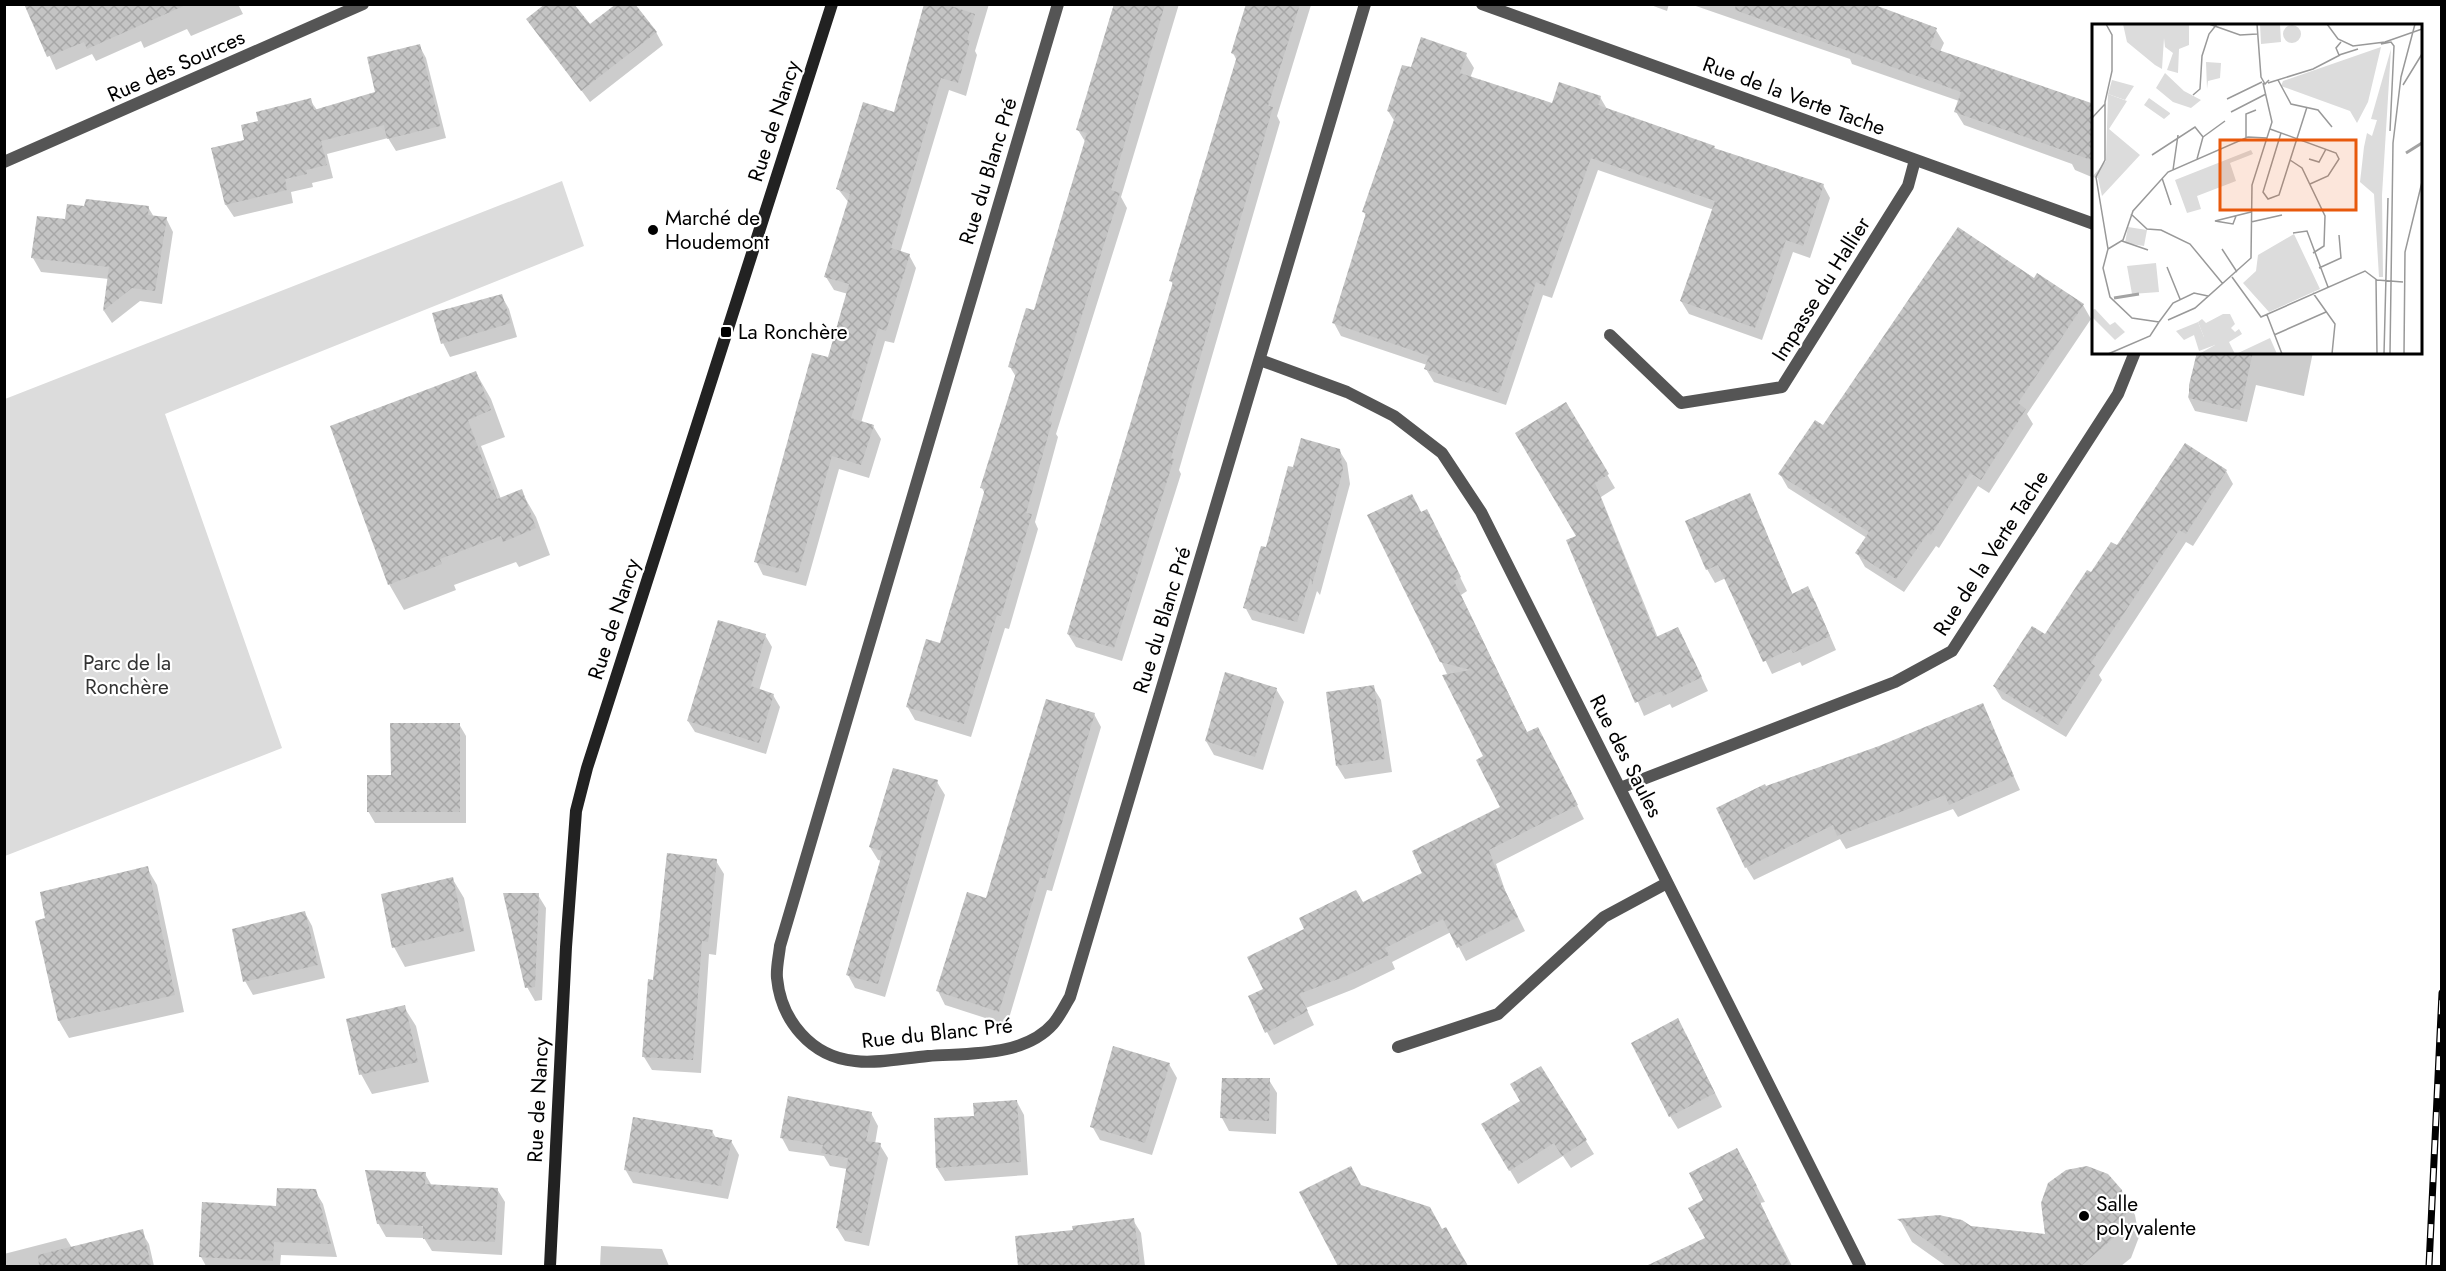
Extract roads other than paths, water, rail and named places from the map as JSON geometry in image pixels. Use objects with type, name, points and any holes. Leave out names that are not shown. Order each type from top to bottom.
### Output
[{"type":"street","name":"Rue des Sources","points":[[4,162],[363,4]]},
{"type":"street","name":"Rue de Nancy","points":[[550,1266],[566,947],[576,811],[591,756],[832,4]]},
{"type":"street","name":"Rue du Blanc Pré","points":[[1058,4],[780,946],[777,977],[782,1002],[792,1024],[812,1046],[829,1056],[855,1062],[1002,1050],[1032,1040],[1053,1024],[1070,997],[1365,4]]},
{"type":"street","name":"Rue de la Verte Tache","points":[[1482,4],[2092,223]]},
{"type":"street","name":"Impasse du Hallier","points":[[1610,335],[1681,403],[1782,387],[1908,186],[1915,160]]},
{"type":"street","name":"Rue de la Verte Tache","points":[[1620,788],[1894,682],[1952,651],[2118,394],[2134,354]]},
{"type":"street","name":"Rue des Saules","points":[[1260,360],[1347,392],[1394,416],[1442,453],[1481,512],[1860,1266]]},
{"type":"street","points":[[1398,1047],[1498,1014],[1604,917],[1667,883]]},
{"type":"railway","points":[[2429,1266],[2442,993]]},
{"type":"place","name":"Marché de Houdemont","points":[[653,230]]},
{"type":"place","name":"La Ronchère","points":[[726,332]]},
{"type":"place","name":"Salle polyvalente","points":[[2084,1216]]},
{"type":"park label","name":"Parc de la Ronchère","points":[[127,675]]}]
